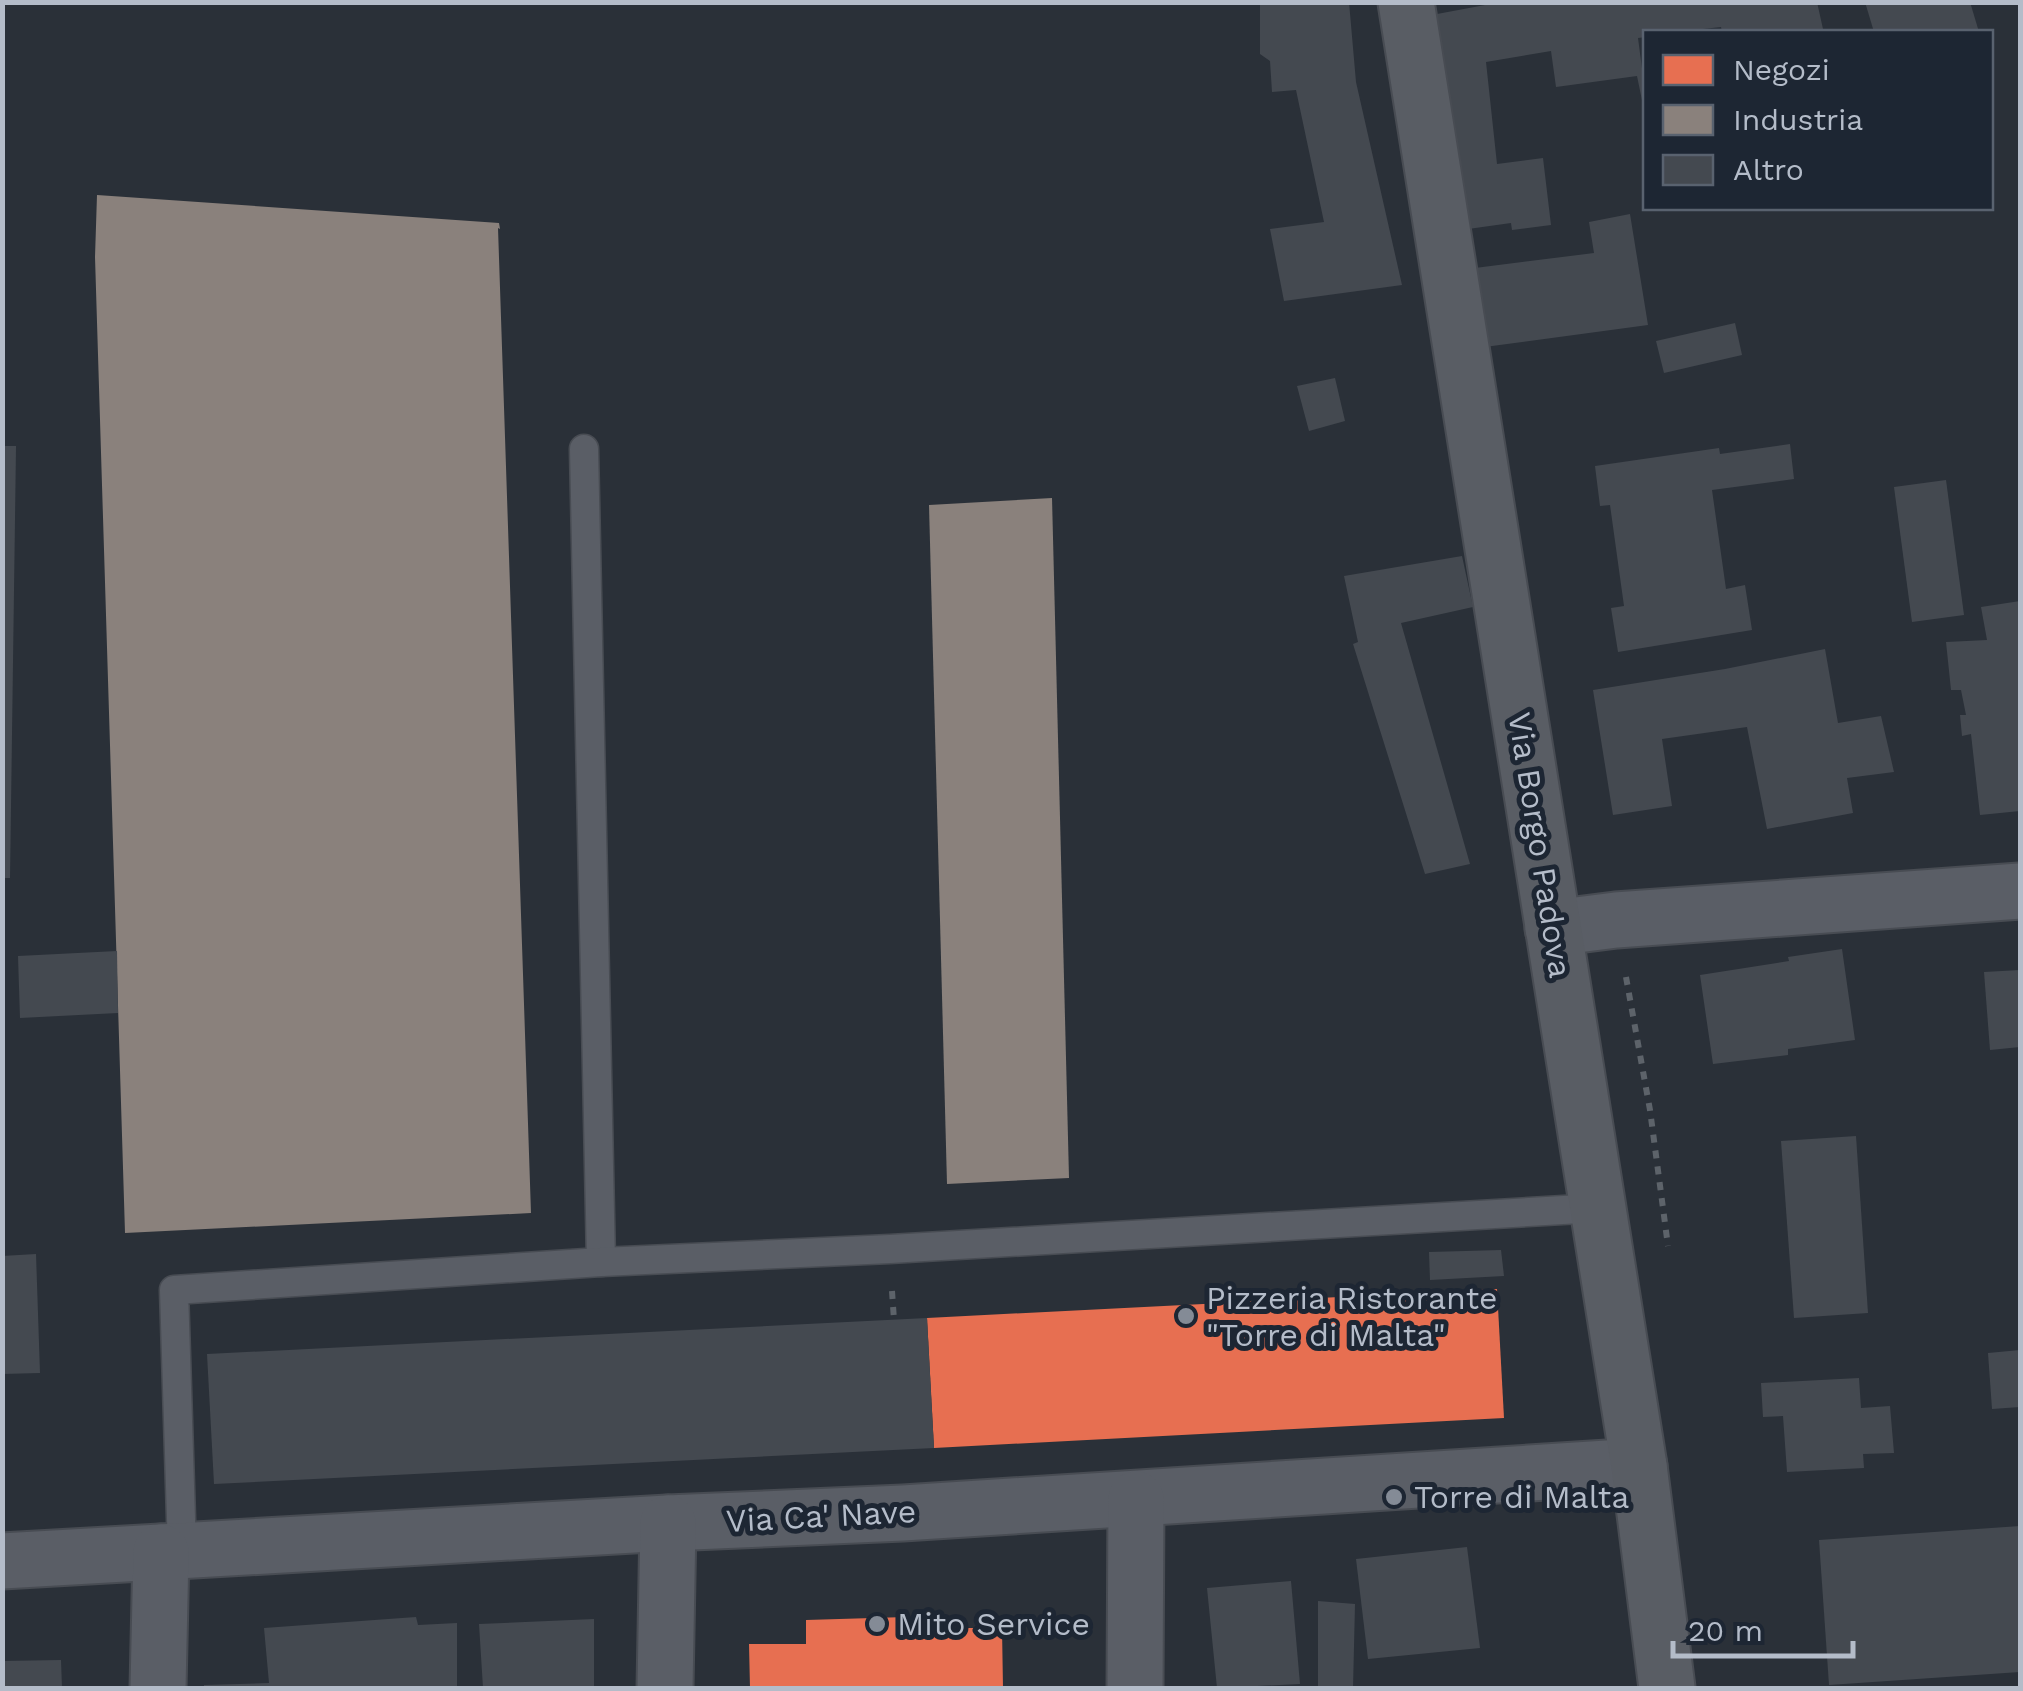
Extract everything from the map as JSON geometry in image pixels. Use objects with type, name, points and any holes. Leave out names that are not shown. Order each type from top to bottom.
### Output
[{"type":"street","name":"Via Borgo Padova","points":[[1413,4],[1553,928],[1640,1466],[1666,1688]]},
{"type":"street","points":[[1553,928],[2020,891]]},
{"type":"street","name":"Via Ca' Nave","points":[[2,1561],[1136,1499],[1640,1466]]},
{"type":"street","points":[[1135,1688],[1136,1499]]},
{"type":"street","points":[[666,1688],[668,1523]]},
{"type":"street","points":[[158,1688],[171,1551]]},
{"type":"lane","points":[[584,449],[602,1262]]},
{"type":"lane","points":[[171,1551],[174,1290],[602,1262],[1598,1208]]},
{"type":"building: Negozi","points":[[1497,1289],[1504,1418],[934,1448],[927,1318]]},
{"type":"building: Negozi","points":[[939,1616],[938,1628],[1002,1628],[1003,1688],[750,1688],[749,1644],[806,1644],[806,1620]]},
{"type":"building: Industria","points":[[97,195],[499,223],[531,1213],[125,1233],[95,257]]},
{"type":"building: Industria","points":[[1052,498],[1069,1178],[947,1184],[929,505]]},
{"type":"building: Altro","points":[[1260,2],[1349,2],[1356,82],[1402,285],[1284,301],[1270,229],[1324,222],[1296,90],[1272,92],[1270,61],[1260,54]]},
{"type":"building: Altro","points":[[1501,2],[1817,2],[1823,29],[1643,30],[1643,37],[1638,38],[1643,105],[1637,76],[1556,87],[1551,51],[1486,62],[1497,164],[1543,158],[1551,225],[1512,230],[1511,223],[1461,230],[1437,14]]},
{"type":"building: Altro","points":[[1865,2],[1970,2],[1978,30],[1873,30]]},
{"type":"building: Altro","points":[[1630,214],[1648,325],[1477,348],[1467,269],[1594,253],[1589,222]]},
{"type":"building: Altro","points":[[1735,323],[1742,355],[1664,373],[1656,341]]},
{"type":"building: Altro","points":[[1335,378],[1345,421],[1309,431],[1297,386]]},
{"type":"building: Altro","points":[[1790,444],[1794,479],[1712,490],[1726,589],[1745,585],[1752,630],[1618,652],[1611,608],[1624,606],[1610,505],[1600,506],[1595,466],[1719,448],[1720,454]]},
{"type":"building: Altro","points":[[2,446],[16,446],[10,878],[2,878]]},
{"type":"building: Altro","points":[[1946,480],[1964,615],[1912,622],[1894,487]]},
{"type":"building: Altro","points":[[1462,556],[1473,607],[1401,623],[1470,864],[1425,874],[1353,644],[1358,642],[1344,576]]},
{"type":"building: Altro","points":[[2020,601],[2020,811],[1980,815],[1971,734],[1962,736],[1960,715],[1966,715],[1961,690],[1951,690],[1946,642],[1987,640],[1981,607]]},
{"type":"building: Altro","points":[[1825,649],[1838,723],[1881,716],[1894,772],[1847,778],[1853,813],[1767,829],[1747,727],[1662,739],[1672,806],[1613,815],[1593,690]]},
{"type":"building: Altro","points":[[1842,949],[1855,1040],[1788,1049],[1788,1055],[1713,1064],[1700,975]]},
{"type":"building: Altro","points":[[117,951],[118,1013],[20,1018],[18,956]]},
{"type":"building: Altro","points":[[2020,970],[2020,1047],[1990,1050],[1984,972]]},
{"type":"building: Altro","points":[[1856,1136],[1868,1313],[1794,1318],[1781,1141]]},
{"type":"building: Altro","points":[[1501,1250],[1504,1276],[1430,1280],[1429,1252]]},
{"type":"building: Altro","points":[[36,1254],[40,1373],[2,1374],[2,1256]]},
{"type":"building: Altro","points":[[927,1318],[934,1448],[214,1484],[207,1354]]},
{"type":"building: Altro","points":[[2020,1350],[2020,1407],[1992,1409],[1988,1353]]},
{"type":"building: Altro","points":[[1859,1378],[1861,1408],[1890,1406],[1894,1453],[1863,1454],[1864,1468],[1787,1472],[1783,1416],[1763,1417],[1761,1383]]},
{"type":"building: Altro","points":[[2020,1526],[2020,1672],[1829,1685],[1819,1540]]},
{"type":"building: Altro","points":[[1467,1547],[1480,1648],[1368,1659],[1356,1559]]},
{"type":"building: Altro","points":[[1291,1581],[1300,1684],[1217,1688],[1207,1588]]},
{"type":"building: Altro","points":[[1318,1601],[1355,1604],[1353,1688],[1318,1688]]},
{"type":"building: Altro","points":[[416,1617],[418,1625],[457,1623],[457,1688],[204,1688],[269,1683],[264,1628]]},
{"type":"building: Altro","points":[[594,1619],[594,1688],[483,1688],[479,1624]]},
{"type":"building: Altro","points":[[61,1660],[62,1688],[2,1688],[2,1661]]},
{"type":"place","name":"Pizzeria Ristorante \"Torre di Malta\"","points":[[1186,1316]]},
{"type":"place","name":"Torre di Malta","points":[[1394,1497]]},
{"type":"place","name":"Mito Service","points":[[877,1624]]}]
